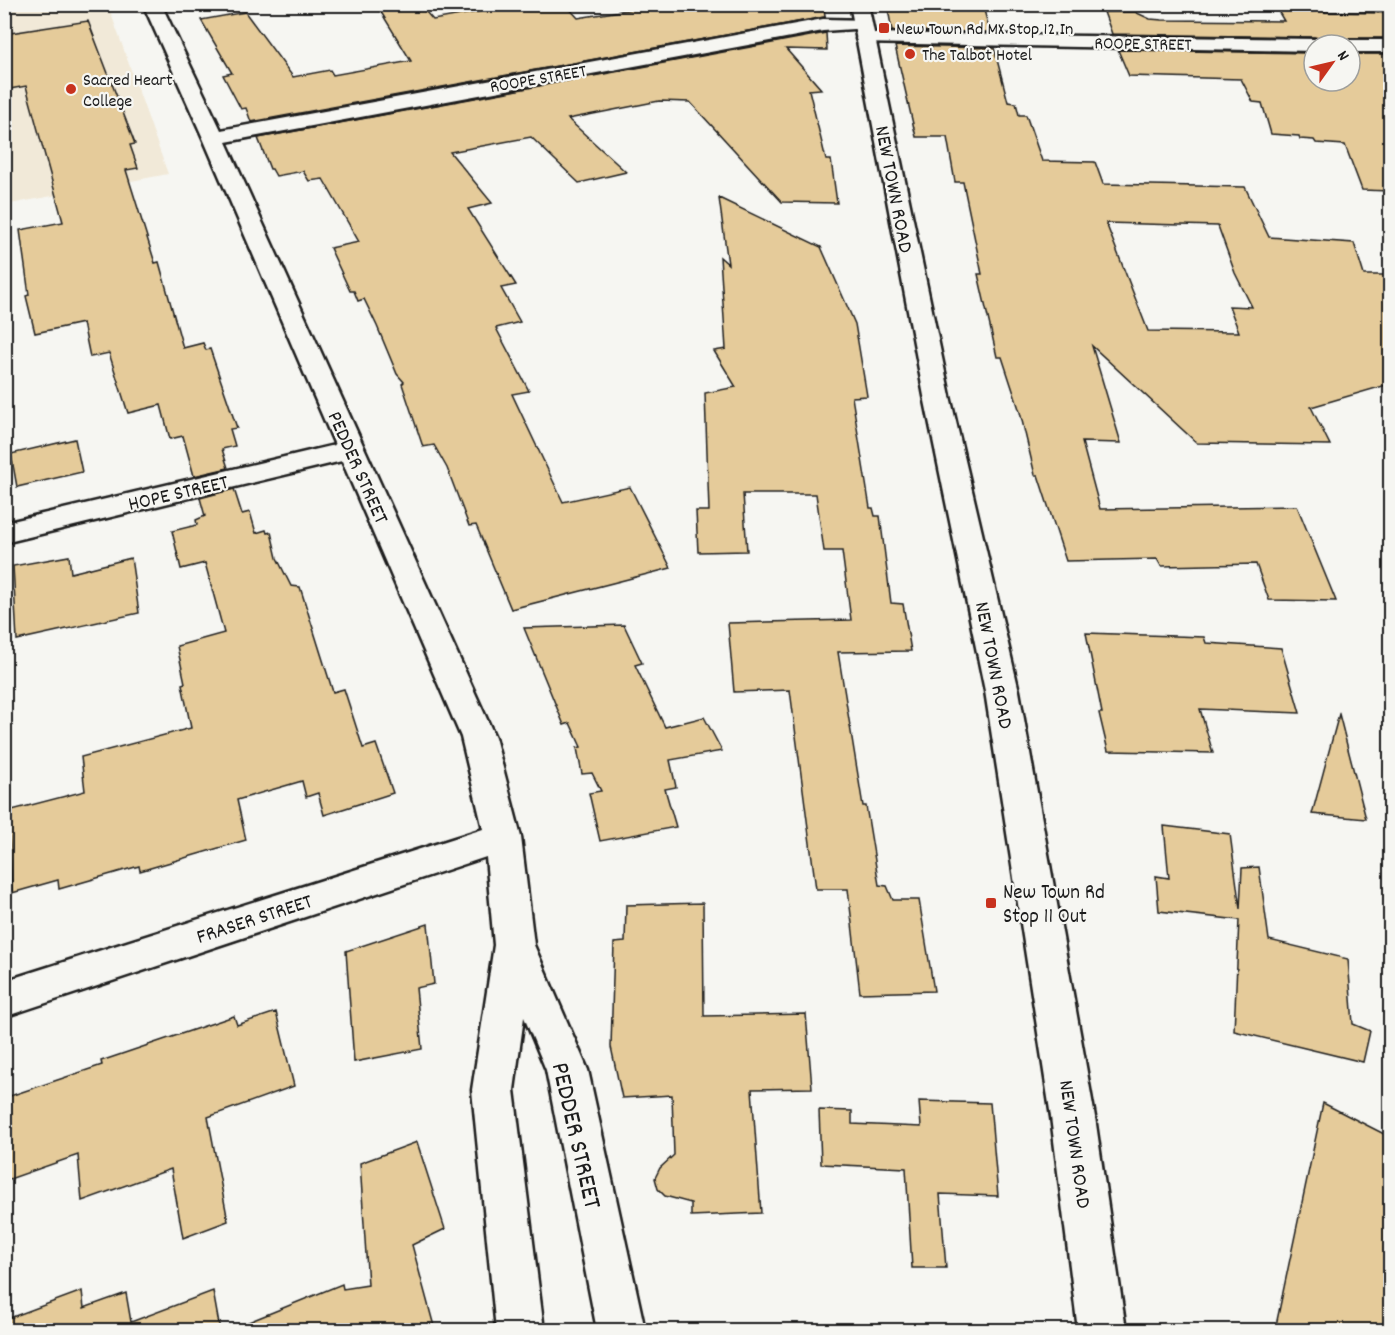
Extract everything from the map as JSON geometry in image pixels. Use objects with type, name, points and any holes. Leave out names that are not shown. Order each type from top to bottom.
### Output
[{"type":"street","name":"PEDDER STREET","points":[[152,4],[214,138],[478,737],[503,837],[514,945],[493,1090],[520,1330]]},
{"type":"street","name":"ROOPE STREET","points":[[214,138],[812,27],[862,22],[1302,44]]},
{"type":"street","name":"NEW TOWN ROAD","points":[[862,22],[935,384],[1002,691],[1073,1117],[1102,1330]]},
{"type":"street","points":[[1362,45],[1390,46]]},
{"type":"street","name":"HOPE STREET","points":[[4,533],[352,450]]},
{"type":"street","name":"FRASER STREET","points":[[4,999],[503,837]]},
{"type":"street","name":"PEDDER STREET","points":[[514,945],[567,1070],[621,1330]]},
{"type":"shaded area","name":"Sacred Heart College","points":[[5,5],[108,5],[168,174],[5,205]]},
{"type":"building","points":[[376,4],[419,4],[433,20],[522,4],[565,4],[578,18],[663,4],[745,4],[751,10],[797,4],[824,4],[825,17],[251,122],[246,108],[241,109],[223,75],[232,73],[201,20],[245,12],[293,77],[330,70],[333,75],[411,61]]},
{"type":"building","points":[[915,4],[956,4],[957,9],[984,10],[990,32],[892,31],[888,9],[916,10]]},
{"type":"building","points":[[1274,4],[1320,4],[1325,12],[1390,13],[1390,38],[1362,38],[1362,33],[1302,33],[1302,37],[1112,34],[1104,12],[1135,12],[1150,19],[1162,20],[1284,21]]},
{"type":"building","points":[[88,21],[135,144],[130,145],[138,168],[126,170],[155,263],[159,262],[183,348],[203,343],[206,350],[210,349],[237,428],[230,429],[235,446],[222,449],[228,468],[194,476],[183,436],[170,439],[161,405],[128,413],[109,353],[90,357],[83,323],[35,333],[26,296],[29,295],[20,230],[63,222],[26,86],[4,90],[4,34]]},
{"type":"building","points":[[826,33],[827,50],[786,49],[821,89],[809,90],[826,160],[831,160],[837,203],[782,202],[690,102],[659,101],[568,119],[626,172],[579,183],[531,137],[450,152],[492,203],[468,209],[516,285],[501,288],[520,322],[496,328],[529,391],[512,394],[563,502],[630,487],[671,568],[511,609],[476,525],[469,526],[447,468],[434,445],[423,447],[402,384],[404,382],[397,374],[364,299],[358,301],[354,291],[350,291],[330,248],[359,242],[323,179],[309,181],[303,171],[276,176],[270,169],[258,138]]},
{"type":"building","points":[[895,46],[994,48],[1008,102],[1016,103],[1019,115],[1026,115],[1042,161],[1095,162],[1103,184],[1245,187],[1269,237],[1354,243],[1364,275],[1390,275],[1390,384],[1311,407],[1330,445],[1197,443],[1092,346],[1121,443],[1082,442],[1100,509],[1297,506],[1336,601],[1269,600],[1256,564],[1161,566],[1157,559],[1066,561],[1038,475],[1035,475],[1020,412],[1002,357],[997,357],[978,274],[982,274],[963,182],[955,182],[947,137],[916,137]],"holes":[[[1106,223],[1218,226],[1235,273],[1252,307],[1229,306],[1239,332],[1148,331]]]},
{"type":"building","points":[[1118,50],[1302,53],[1302,93],[1362,93],[1362,54],[1390,54],[1390,191],[1362,190],[1345,145],[1316,143],[1314,140],[1300,139],[1299,136],[1271,134],[1262,103],[1253,102],[1241,79],[1129,76]]},
{"type":"building","points":[[719,198],[821,247],[855,324],[867,396],[852,397],[870,508],[873,508],[875,516],[880,516],[891,603],[903,604],[911,651],[838,652],[863,806],[866,806],[879,885],[887,886],[893,900],[919,900],[934,991],[860,993],[848,889],[816,889],[790,690],[734,692],[728,623],[851,620],[842,551],[824,551],[816,494],[743,494],[747,551],[698,552],[696,511],[709,511],[705,393],[736,387],[714,351],[726,349],[720,257],[728,264]]},
{"type":"building","points":[[75,439],[82,472],[17,487],[11,454]]},
{"type":"building","points":[[234,489],[242,514],[250,512],[256,533],[266,530],[267,533],[271,532],[277,558],[291,586],[300,587],[333,692],[344,689],[363,748],[376,744],[393,793],[324,815],[318,793],[306,797],[302,781],[237,800],[246,840],[140,871],[139,866],[59,889],[58,880],[12,893],[8,811],[85,791],[81,757],[191,728],[177,646],[224,633],[205,563],[181,569],[172,531],[197,525],[196,520],[205,516],[200,498]]},
{"type":"building","points":[[69,556],[71,573],[131,558],[139,613],[17,640],[13,566]]},
{"type":"building","points":[[624,625],[642,663],[635,665],[665,727],[704,717],[722,751],[670,760],[676,787],[665,789],[676,827],[600,841],[589,793],[601,791],[592,773],[582,774],[577,748],[581,747],[570,723],[564,725],[524,628]]},
{"type":"building","points":[[1086,633],[1204,637],[1206,643],[1281,648],[1300,713],[1200,709],[1213,753],[1108,751],[1099,713],[1102,713]]},
{"type":"building","points":[[1339,714],[1366,819],[1312,814]]},
{"type":"building","points":[[1164,826],[1230,834],[1240,909],[1242,868],[1259,867],[1269,940],[1348,959],[1353,1024],[1370,1031],[1363,1062],[1234,1031],[1239,920],[1159,911],[1156,876],[1169,878]]},
{"type":"building","points":[[703,903],[704,1016],[806,1014],[812,1088],[752,1089],[761,1213],[691,1216],[691,1203],[665,1196],[658,1189],[655,1178],[660,1168],[674,1155],[672,1095],[622,1098],[611,1047],[614,943],[625,942],[626,905]]},
{"type":"building","points":[[428,924],[434,984],[416,988],[422,1049],[354,1062],[346,951]]},
{"type":"building","points":[[276,1012],[294,1086],[208,1117],[228,1221],[183,1238],[171,1169],[82,1201],[78,1155],[4,1181],[4,1098],[102,1065],[101,1061],[234,1016],[237,1025]]},
{"type":"building","points":[[919,1101],[990,1103],[998,1196],[940,1194],[946,1268],[912,1268],[906,1168],[821,1164],[819,1110],[852,1111],[852,1124],[921,1127]]},
{"type":"building","points":[[1323,1103],[1390,1137],[1390,1330],[1275,1330]]},
{"type":"building","points":[[417,1142],[445,1229],[412,1245],[435,1330],[229,1330],[342,1284],[343,1289],[368,1285],[360,1163]]},
{"type":"building","points":[[82,1291],[84,1308],[126,1293],[131,1322],[213,1291],[220,1330],[4,1330],[4,1320]]},
{"type":"place","name":"New Town Rd MX Stop 12 In","points":[[884,28]]},
{"type":"place","name":"The Talbot Hotel","points":[[910,54]]},
{"type":"place","name":"Sacred Heart College","points":[[71,89]]},
{"type":"place","name":"New Town Rd Stop 11 Out","points":[[991,903]]}]
